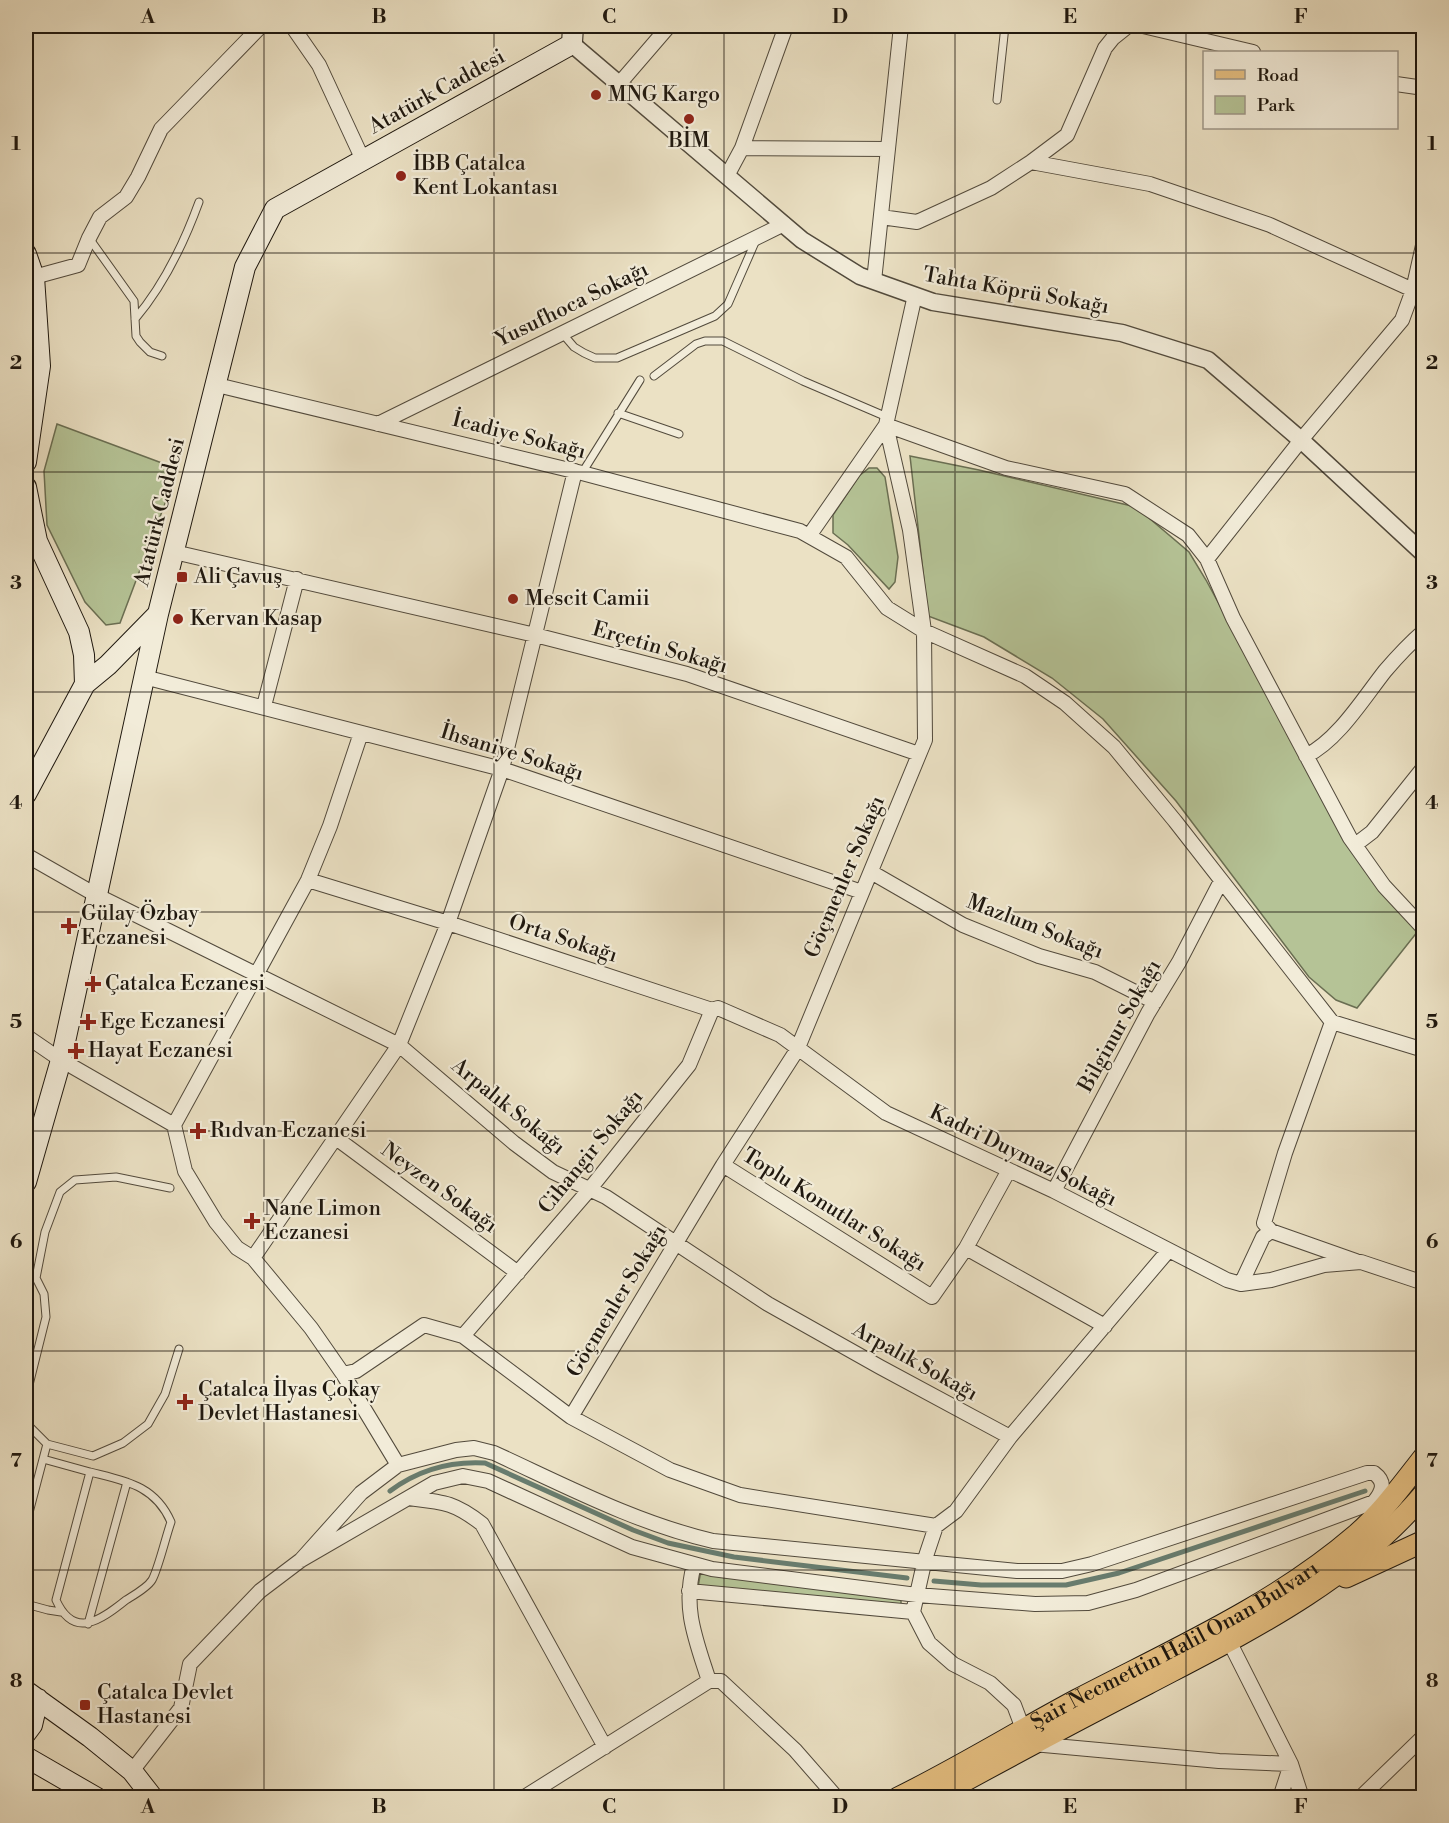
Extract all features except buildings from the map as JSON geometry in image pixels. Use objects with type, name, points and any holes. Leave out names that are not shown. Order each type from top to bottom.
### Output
[{"type":"main road","name":"Atatürk Caddesi","points":[[26,1182],[61,1060],[158,614],[245,267],[275,209],[363,160],[572,35]]},
{"type":"main road","points":[[26,254],[34,277],[39,366],[26,456]]},
{"type":"main road","points":[[26,487],[37,541],[79,632],[84,655],[85,684]]},
{"type":"main road","points":[[26,794],[85,684],[108,665],[158,614]]},
{"type":"main road","name":"Şair Necmettin Halil Onan Bulvarı","points":[[933,1797],[1027,1736],[1301,1577],[1330,1557],[1377,1515],[1424,1457]]},
{"type":"main road","name":"Şair Necmettin Halil Onan Bulvarı","points":[[898,1797],[1229,1641],[1310,1594],[1339,1574],[1424,1494]]},
{"type":"main road","points":[[1310,1594],[1424,1541]]},
{"type":"main road","points":[[32,1695],[168,1797]]},
{"type":"main road","points":[[26,1733],[32,1725],[32,1695]]},
{"type":"main road","points":[[26,1757],[97,1797]]},
{"type":"main road","points":[[132,1771],[153,1797]]},
{"type":"street","points":[[34,277],[78,265],[100,217],[126,197],[161,129],[261,26]]},
{"type":"street","points":[[292,26],[319,65],[363,160]]},
{"type":"street","points":[[619,84],[669,26]]},
{"type":"street","points":[[727,176],[742,148],[786,26]]},
{"type":"street","points":[[874,281],[901,26]]},
{"type":"street","points":[[881,217],[916,222],[991,188],[1067,135],[1105,48],[1128,26]]},
{"type":"street","points":[[1143,26],[1249,51]]},
{"type":"street","name":"Tahta Köprü Sokağı","points":[[572,35],[619,84],[802,240],[860,276],[933,302],[1122,333],[1208,360],[1301,440],[1424,554]]},
{"type":"street","points":[[1398,84],[1424,88]]},
{"type":"street","points":[[742,148],[888,149]]},
{"type":"street","points":[[1031,162],[1150,184],[1270,225],[1418,293]]},
{"type":"street","name":"Yusufhoca Sokağı","points":[[378,424],[784,224]]},
{"type":"street","points":[[1207,559],[1301,440],[1402,320],[1418,293],[1424,241]]},
{"type":"street","name":"Göçmenler Sokağı","points":[[571,1417],[723,1165],[797,1050],[925,740],[924,631],[910,530],[887,421],[915,296]]},
{"type":"street","name":"İcadiye Sokağı","points":[[217,385],[579,472],[800,531],[846,557],[887,608],[924,631],[1025,676],[1065,703],[1114,747],[1332,1022]]},
{"type":"street","points":[[809,536],[887,421],[1006,468],[1125,494],[1188,535],[1207,559],[1233,618],[1355,845],[1384,886],[1424,929]]},
{"type":"street","points":[[253,1258],[399,1045],[448,923],[502,769],[579,472]]},
{"type":"street","name":"Erçetin Sokağı","points":[[174,552],[535,635],[687,674],[919,754]]},
{"type":"street","points":[[264,706],[297,579]]},
{"type":"street","points":[[1306,756],[1317,751],[1404,648],[1424,631]]},
{"type":"street","name":"İhsaniye Sokağı","points":[[144,677],[502,769],[862,892]]},
{"type":"street","points":[[361,732],[330,826],[308,880],[174,1125],[185,1171],[216,1222],[237,1248],[253,1258],[311,1328],[343,1374],[398,1465]]},
{"type":"street","points":[[1355,845],[1372,832],[1424,767]]},
{"type":"street","name":"Arpalık Sokağı","points":[[26,855],[96,895],[399,1045],[553,1172],[606,1197],[768,1304],[1010,1437]]},
{"type":"street","name":"Mazlum Sokağı","points":[[871,872],[963,925],[1039,956],[1095,972],[1155,1002]]},
{"type":"street","name":"Orta Sokağı","points":[[308,880],[448,923],[712,1010],[718,1008],[780,1035],[797,1050]]},
{"type":"street","name":"Bilginur Sokağı","points":[[1054,1191],[1221,881]]},
{"type":"street","name":"Cihangir Sokağı","points":[[463,1336],[589,1190],[689,1065],[712,1010]]},
{"type":"street","points":[[1241,1284],[1263,1237],[1271,1231],[1264,1223],[1285,1153],[1332,1022],[1424,1050]]},
{"type":"street","points":[[26,1036],[61,1060],[174,1125]]},
{"type":"street","name":"Kadri Duymaz Sokağı","points":[[797,1050],[886,1113],[1054,1191],[1227,1280],[1241,1284],[1271,1280],[1324,1265],[1361,1262]]},
{"type":"street","name":"Neyzen Sokağı","points":[[336,1138],[518,1273]]},
{"type":"street","name":"Toplu Konutlar Sokağı","points":[[723,1165],[933,1297],[966,1248],[1009,1170]]},
{"type":"street","name":"Kadri Duymaz Sokağı","points":[[1271,1231],[1424,1283]]},
{"type":"street","points":[[966,1248],[1105,1326]]},
{"type":"street","points":[[1168,1251],[1010,1437],[956,1511],[936,1527],[924,1563],[913,1612],[930,1643],[953,1664],[990,1683],[1014,1705],[1027,1736],[1219,1761],[1291,1764]]},
{"type":"street","points":[[343,1374],[356,1371],[424,1325],[463,1336],[571,1417],[670,1470],[740,1495],[936,1527]]},
{"type":"street","points":[[132,1771],[182,1708],[190,1664],[260,1591],[301,1560],[434,1483],[463,1476],[488,1481],[632,1547],[694,1565],[782,1579],[917,1595],[1035,1604],[1088,1603],[1136,1590],[1374,1502],[1381,1494],[1383,1485],[1380,1477],[1374,1473],[1367,1473],[1092,1564],[1062,1571],[1017,1571],[713,1541],[676,1533],[628,1515],[494,1453],[474,1448],[456,1450],[398,1465],[361,1493],[301,1560]]},
{"type":"street","points":[[408,1498],[447,1503],[464,1510],[482,1524],[604,1747]]},
{"type":"street","points":[[694,1565],[689,1585],[691,1620],[709,1681]]},
{"type":"street","points":[[689,1591],[913,1612]]},
{"type":"street","points":[[1229,1641],[1291,1764],[1302,1797]]},
{"type":"street","points":[[523,1797],[709,1681],[721,1681],[795,1750],[837,1797]]},
{"type":"street","points":[[1360,1797],[1424,1736]]},
{"type":"street","points":[[1280,1797],[1291,1764]]},
{"type":"lane","points":[[998,100],[1005,26]]},
{"type":"lane","points":[[135,318],[151,300],[165,276],[199,202]]},
{"type":"lane","points":[[562,333],[574,347],[584,353],[595,357],[617,358],[715,316],[728,304],[757,237]]},
{"type":"lane","points":[[89,238],[134,301],[136,336],[150,351],[162,356]]},
{"type":"lane","points":[[654,376],[696,344],[705,341],[723,341],[887,421]]},
{"type":"lane","points":[[579,472],[640,380]]},
{"type":"lane","points":[[618,413],[679,434]]},
{"type":"lane","points":[[26,1398],[46,1317],[44,1294],[36,1278],[45,1232],[60,1192],[75,1180],[116,1177],[170,1188]]},
{"type":"lane","points":[[26,1417],[30,1427],[46,1444],[93,1456],[123,1443],[148,1424],[165,1394],[179,1350]]},
{"type":"lane","points":[[26,1524],[46,1444]]},
{"type":"lane","points":[[43,1459],[127,1482],[152,1494],[166,1510],[171,1522],[152,1581],[102,1619],[88,1624],[73,1622],[61,1612],[56,1600],[90,1472]]},
{"type":"lane","points":[[88,1624],[127,1482]]},
{"type":"lane","points":[[26,1604],[61,1612]]},
{"type":"green space","points":[[57,424],[178,469],[120,623],[106,625],[85,602],[47,525],[44,471]]},
{"type":"green space","points":[[910,456],[1136,507],[1189,552],[1341,833],[1418,931],[1357,1008],[1336,1000],[1309,977],[1176,801],[1103,719],[1052,678],[984,637],[928,616]]},
{"type":"green space","points":[[869,468],[877,468],[885,477],[898,557],[895,582],[889,589],[848,545],[833,533],[833,515],[859,476]]},
{"type":"green space","points":[[701,1570],[901,1596],[901,1608],[698,1587]]},
{"type":"waterway","points":[[390,1491],[412,1477],[435,1468],[485,1463],[633,1530],[668,1543],[734,1557],[907,1578]]},
{"type":"waterway","points":[[934,1581],[981,1585],[1066,1585],[1119,1573],[1365,1491]]},
{"type":"place","name":"MNG Kargo","points":[[596,95]]},
{"type":"place","name":"BİM","points":[[689,119]]},
{"type":"place","name":"İBB Çatalca Kent Lokantası","points":[[401,176]]},
{"type":"place","name":"Ali Çavuş","points":[[182,577]]},
{"type":"place","name":"Mescit Camii","points":[[513,599]]},
{"type":"place","name":"Kervan Kasap","points":[[178,619]]},
{"type":"place","name":"Gülay Özbay Eczanesi","points":[[69,926]]},
{"type":"place","name":"Çatalca Eczanesi","points":[[93,984]]},
{"type":"place","name":"Ege Eczanesi","points":[[88,1022]]},
{"type":"place","name":"Hayat Eczanesi","points":[[76,1051]]},
{"type":"place","name":"Rıdvan Eczanesi","points":[[198,1131]]},
{"type":"place","name":"Nane Limon Eczanesi","points":[[252,1221]]},
{"type":"place","name":"Çatalca İlyas Çokay Devlet Hastanesi","points":[[185,1402]]},
{"type":"place","name":"Çatalca Devlet Hastanesi","points":[[85,1705]]}]
